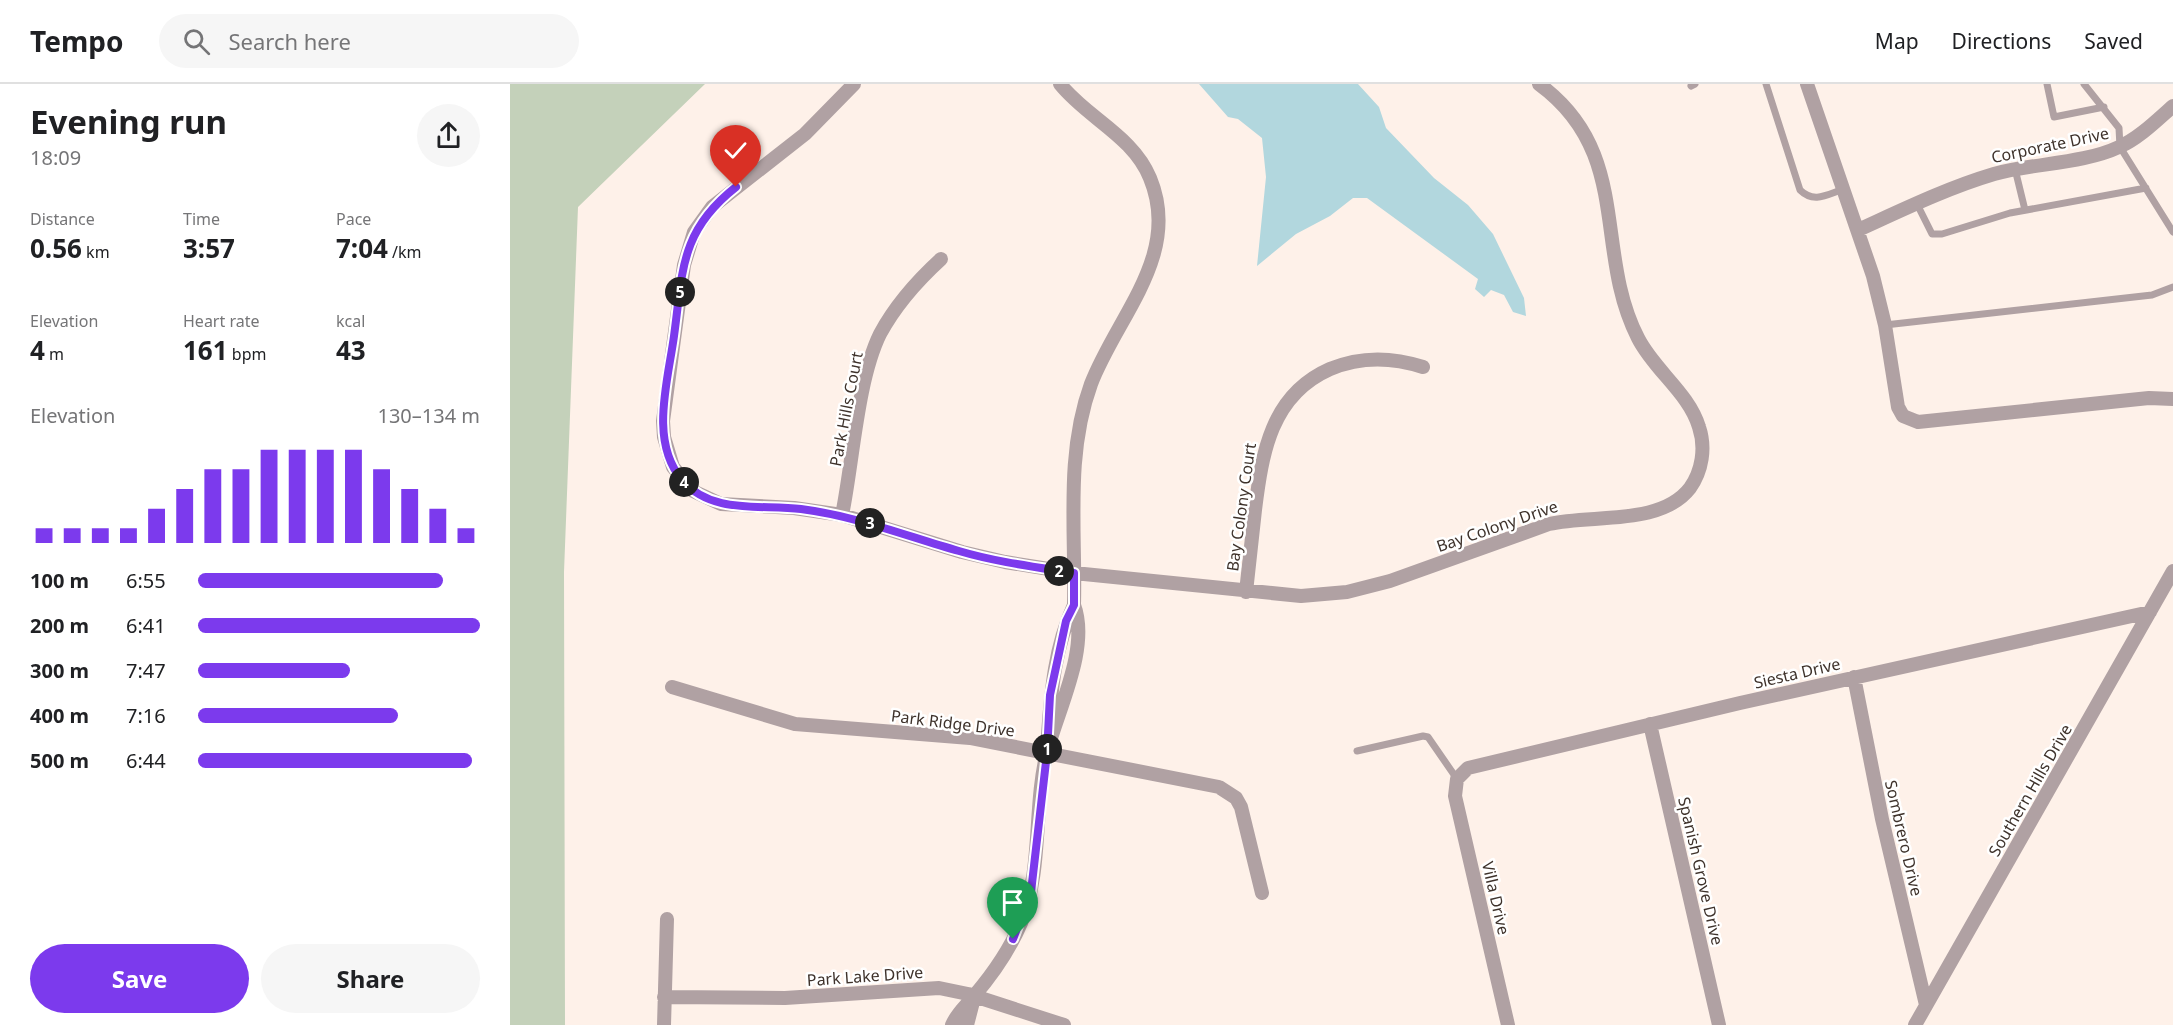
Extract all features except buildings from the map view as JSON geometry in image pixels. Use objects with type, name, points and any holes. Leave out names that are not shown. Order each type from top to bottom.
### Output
[{"type":"street","name":"Bay Colony Drive","points":[[854,84],[805,134],[712,207],[694,232],[684,265],[663,421],[664,437],[673,467],[682,480],[706,499],[736,506],[794,508],[842,515],[962,552],[1074,573],[1301,596],[1369,587],[1569,519],[1646,513],[1678,500],[1690,487],[1702,457],[1699,426],[1692,411],[1647,355],[1630,321],[1592,148],[1575,118],[1539,84]]},
{"type":"street","points":[[1047,753],[1066,697],[1078,627],[1074,605],[1074,480],[1081,421],[1099,367],[1155,258],[1160,225],[1155,192],[1142,162],[1121,139],[1083,109],[1060,84]]},
{"type":"street","points":[[1807,84],[1858,230],[1885,325],[1894,389],[1900,412],[1907,419],[1918,422],[2149,398],[2173,399]]},
{"type":"street","name":"Corporate Drive","points":[[1858,230],[1970,182],[2015,168],[2095,155],[2120,147],[2139,135],[2173,106]]},
{"type":"street","name":"Park Hills Court","points":[[842,515],[874,349],[899,306],[941,259]]},
{"type":"street","name":"Bay Colony Court","points":[[1246,592],[1262,459],[1271,426],[1289,400],[1311,380],[1350,362],[1389,359],[1423,367]]},
{"type":"street","name":"Southern Hills Drive","points":[[1915,1025],[2173,571]]},
{"type":"street","points":[[952,1025],[1005,953],[1026,908],[1033,876],[1036,827],[1047,753],[1050,695],[1066,621],[1074,605]]},
{"type":"street","name":"Siesta Drive","points":[[1457,779],[1460,774],[1480,764],[1854,677],[2150,612]]},
{"type":"street","points":[[1057,664],[1072,667]]},
{"type":"street","name":"Sombrero Drive","points":[[1854,677],[1882,819],[1926,1005]]},
{"type":"street","name":"Park Ridge Drive","points":[[672,687],[795,724],[952,736],[1047,753],[1229,791],[1241,807],[1262,893]]},
{"type":"street","name":"Spanish Grove Drive","points":[[1650,724],[1719,1025]]},
{"type":"street","name":"Villa Drive","points":[[1457,779],[1455,796],[1508,1025]]},
{"type":"street","points":[[664,1025],[668,919]]},
{"type":"street","name":"Park Lake Drive","points":[[664,997],[785,998],[926,988],[949,989],[1064,1025]]},
{"type":"street","points":[[967,1025],[975,996]]},
{"type":"lane","points":[[1766,84],[1800,190],[1808,198],[1817,198],[1844,189]]},
{"type":"lane","points":[[2047,84],[2054,117],[2103,107]]},
{"type":"lane","points":[[2084,84],[2119,128],[2120,147],[2173,232]]},
{"type":"lane","points":[[2015,168],[2025,210]]},
{"type":"lane","points":[[1917,204],[1932,234],[1942,234],[1966,225],[2025,210],[2146,188]]},
{"type":"lane","points":[[1885,325],[2152,295],[2173,287]]},
{"type":"lane","points":[[1357,751],[1423,735],[1428,737],[1457,779]]},
{"type":"green space","points":[[510,84],[705,84],[578,207],[564,572],[565,1025],[510,1025]]},
{"type":"water","points":[[1199,84],[1358,84],[1379,107],[1386,128],[1434,178],[1468,205],[1493,234],[1524,298],[1526,316],[1513,312],[1504,295],[1491,290],[1484,297],[1475,289],[1478,279],[1367,198],[1353,198],[1330,216],[1296,234],[1257,266],[1266,177],[1262,138],[1238,119],[1228,117]]},
{"type":"route","points":[[736,187],[712,207],[702,219],[694,232],[684,265],[663,421],[668,452],[673,467],[682,480],[706,499],[721,504],[794,508],[842,515],[962,552],[1005,562],[1074,573],[1074,605],[1066,621],[1050,695],[1047,753],[1036,827],[1031,892],[1013,939]]}]
